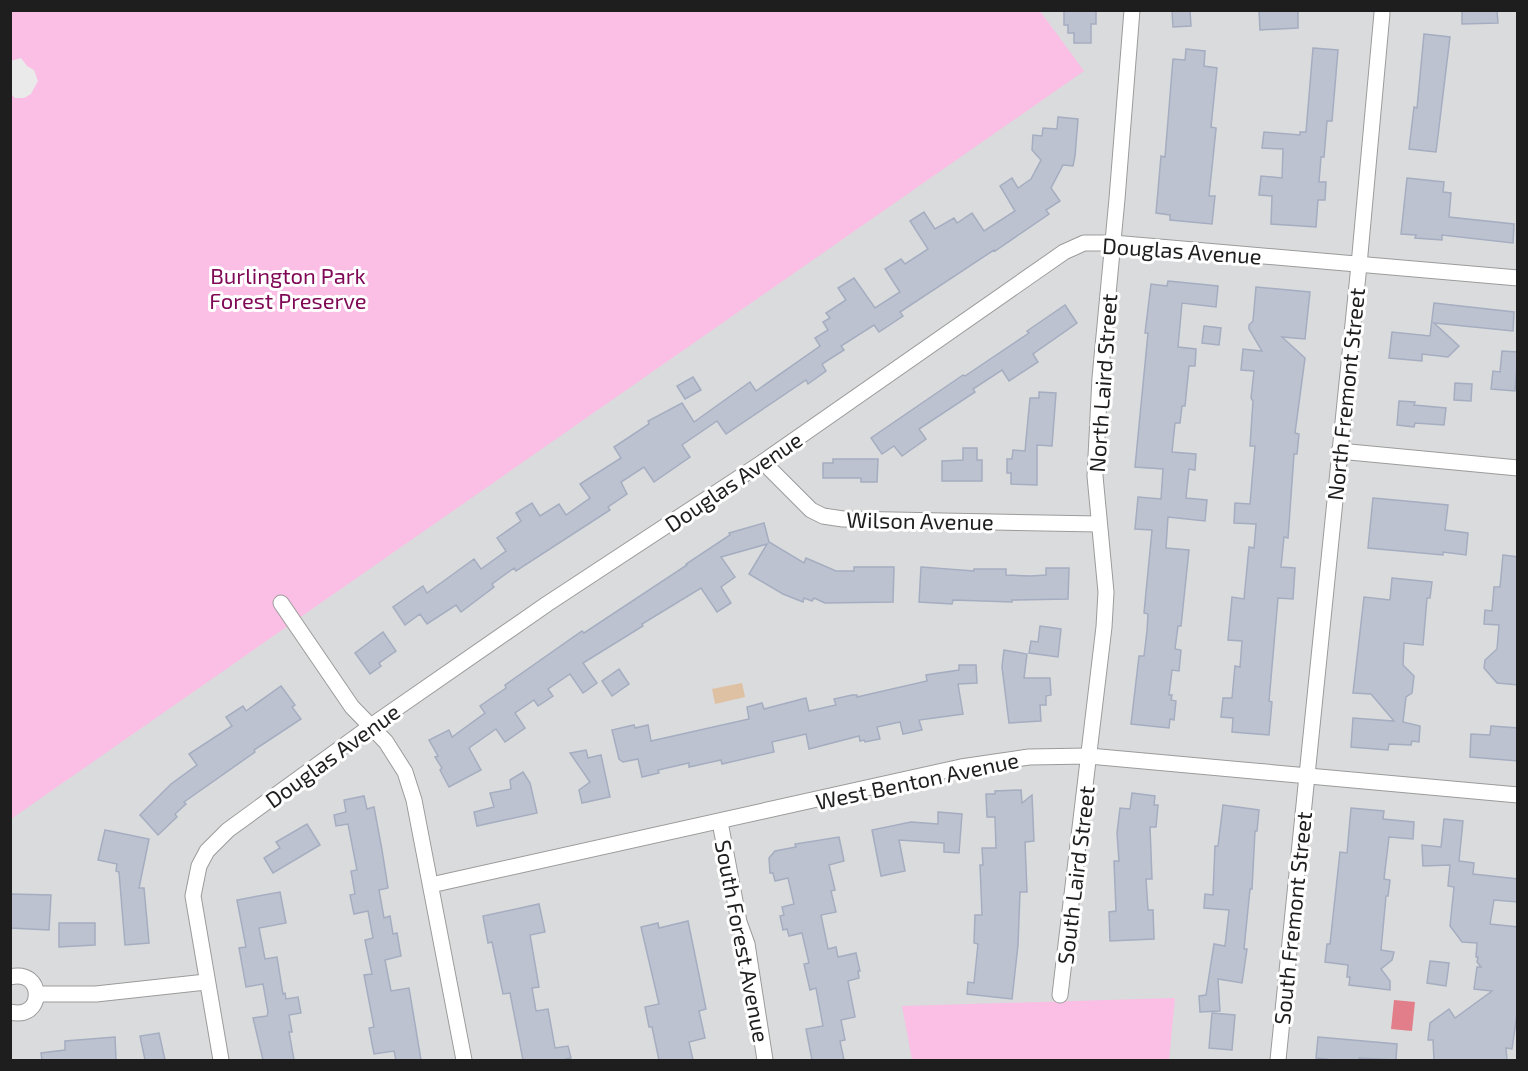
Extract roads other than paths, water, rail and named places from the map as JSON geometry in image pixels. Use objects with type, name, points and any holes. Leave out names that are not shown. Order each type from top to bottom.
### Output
[{"type":"street","name":"North Laird Street","points":[[1089,756],[1106,592],[1095,476],[1099,389],[1132,10]]},
{"type":"street","name":"North Fremont Street","points":[[1306,775],[1383,11]]},
{"type":"street","name":"Douglas Avenue","points":[[220,1060],[193,896],[199,866],[207,851],[228,830],[371,726],[547,604],[763,462],[1064,252],[1084,243],[1113,243],[1518,278]]},
{"type":"street","points":[[1339,451],[1518,468]]},
{"type":"street","name":"Wilson Avenue","points":[[763,462],[811,510],[823,516],[843,519],[1098,524]]},
{"type":"street","points":[[281,603],[352,707],[386,742],[405,772],[414,800],[464,1060]]},
{"type":"street","name":"West Benton Avenue","points":[[431,885],[961,767],[1029,757],[1089,756],[1518,795]]},
{"type":"street","name":"South Laird Street","points":[[1060,995],[1089,756]]},
{"type":"street","name":"South Fremont Street","points":[[1278,1060],[1306,775]]},
{"type":"street","name":"South Forest Avenue","points":[[720,822],[739,922],[747,944],[765,1060]]},
{"type":"street","points":[[10,977],[21,975],[27,977],[32,981],[37,994],[29,1010],[18,1013],[10,1012]]},
{"type":"street","points":[[37,994],[96,994],[206,982]]},
{"type":"park label","name":"Burlington Park Forest Preserve","points":[[288,288]]}]
